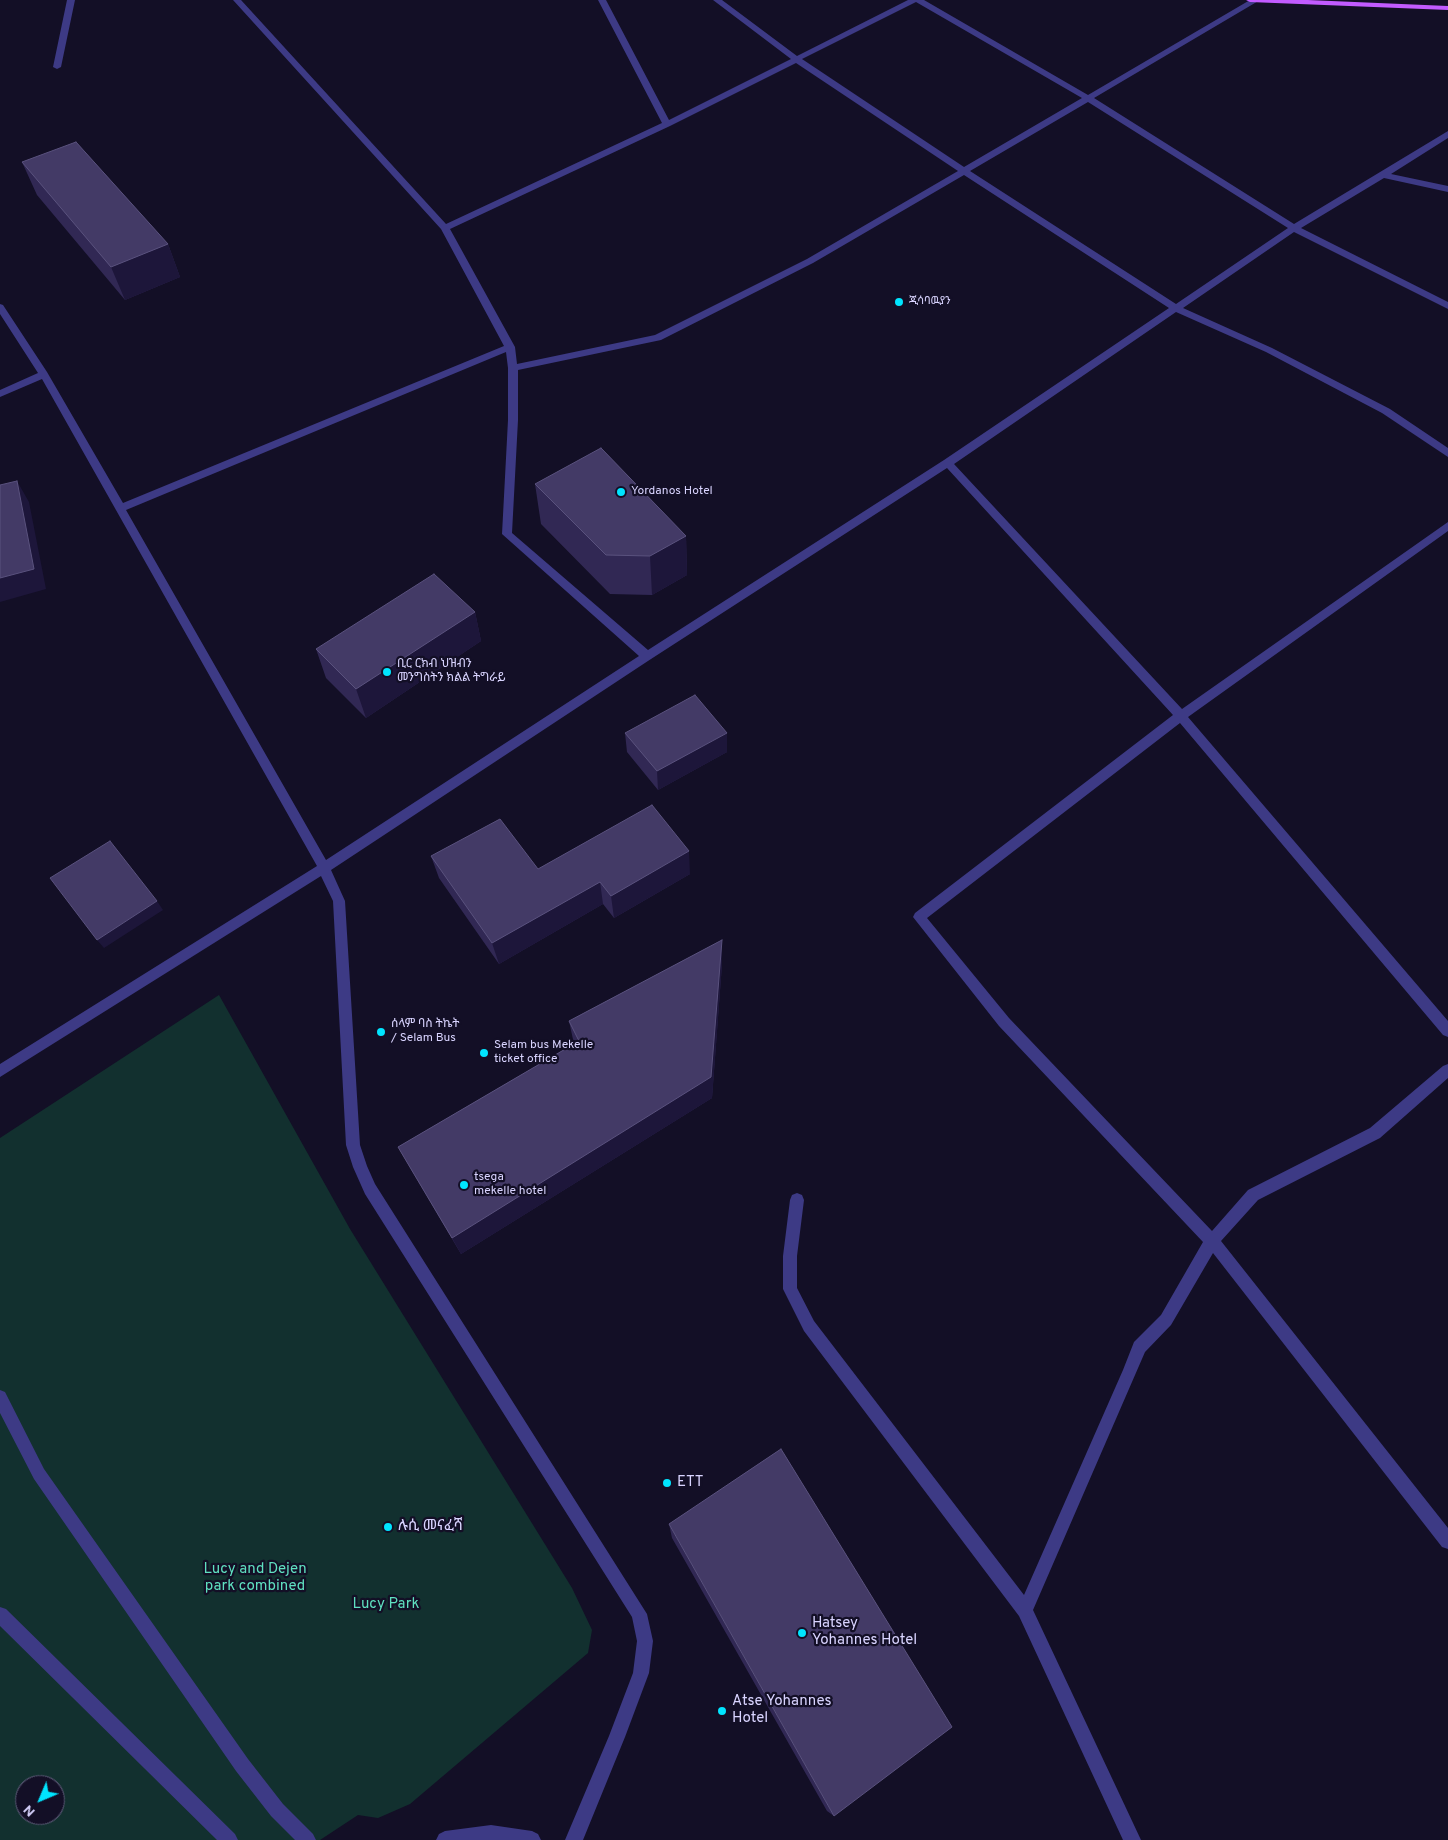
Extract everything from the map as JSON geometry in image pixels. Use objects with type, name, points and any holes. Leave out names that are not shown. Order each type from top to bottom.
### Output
[{"type":"main road","points":[[1250,0],[1448,8]]},
{"type":"street","points":[[56,67],[72,0]]},
{"type":"street","points":[[237,0],[445,228],[510,347],[513,368],[513,420],[507,534],[647,656]]},
{"type":"street","points":[[602,0],[667,124]]},
{"type":"street","points":[[717,0],[796,59],[1175,308],[1269,350],[1386,411],[1448,453]]},
{"type":"street","points":[[445,228],[667,124],[914,0]]},
{"type":"street","points":[[918,0],[1090,99],[1294,228],[1448,306]]},
{"type":"street","points":[[513,368],[658,338],[810,262],[963,170],[1090,99],[1256,0]]},
{"type":"street","points":[[0,1071],[324,868],[647,656],[948,463],[1294,228],[1383,176],[1448,134]]},
{"type":"street","points":[[1383,176],[1448,189]]},
{"type":"street","points":[[0,307],[44,374],[324,868],[339,902],[353,1144],[360,1167],[382,1208],[639,1614],[645,1641],[641,1673],[617,1737],[574,1840]]},
{"type":"street","points":[[120,510],[510,347]]},
{"type":"street","points":[[0,394],[44,374]]},
{"type":"street","points":[[948,463],[1181,716],[1448,1031]]},
{"type":"street","points":[[1448,526],[1181,716],[919,917],[1004,1022],[1212,1241],[1448,1541]]},
{"type":"street","points":[[1025,1610],[1130,1372],[1138,1347],[1166,1320],[1212,1241],[1253,1194],[1375,1133],[1448,1070]]},
{"type":"street","points":[[797,1200],[790,1256],[790,1289],[809,1326],[1025,1610],[1132,1840]]},
{"type":"street","points":[[0,1397],[39,1474],[242,1765],[277,1810],[306,1840]]},
{"type":"street","points":[[0,1615],[229,1840]]},
{"type":"street","points":[[445,1840],[491,1834],[532,1840]]},
{"type":"green space","name":"Lucy Park","points":[[219,995],[350,1229],[572,1588],[592,1630],[588,1653],[410,1804],[378,1818],[358,1815],[320,1840],[0,1840],[0,1138]]},
{"type":"building","points":[[76,142],[168,244],[111,267],[22,162]]},
{"type":"building","points":[[601,448],[686,536],[650,556],[606,555],[535,484]]},
{"type":"building","points":[[17,481],[34,569],[0,578],[0,485]]},
{"type":"building","points":[[434,574],[475,612],[356,689],[316,649]]},
{"type":"building","points":[[695,695],[727,733],[657,771],[625,733]]},
{"type":"building","points":[[652,805],[689,851],[611,896],[600,882],[492,943],[431,856],[500,819],[538,869]]},
{"type":"building","points":[[110,841],[157,901],[97,940],[50,878]]},
{"type":"building","points":[[722,940],[711,1077],[452,1238],[398,1147],[579,1041],[569,1021]]},
{"type":"building","name":"Hatsey Yohannes Hotel","points":[[781,1449],[952,1727],[834,1816],[669,1524]]},
{"type":"place","name":"ጂሳባዉያን","points":[[899,302]]},
{"type":"place","name":"Yordanos Hotel","points":[[621,492]]},
{"type":"place","name":"ቢር ርክብ ህዝብን መንግስትን ክልል ትግራይ","points":[[387,672]]},
{"type":"place","name":"ሰላም ባስ ትኬት / Selam Bus","points":[[381,1032]]},
{"type":"place","name":"Selam bus Mekelle ticket office","points":[[484,1053]]},
{"type":"place","name":"tsega mekelle hotel","points":[[464,1185]]},
{"type":"place","name":"ETT","points":[[667,1483]]},
{"type":"place","name":"ሉሲ መናፈሻ","points":[[388,1527]]},
{"type":"place","name":"Hatsey Yohannes Hotel","points":[[802,1633]]},
{"type":"place","name":"Atse Yohannes Hotel","points":[[722,1711]]},
{"type":"park label","name":"Lucy and Dejen park combined","points":[[255,1578]]}]
